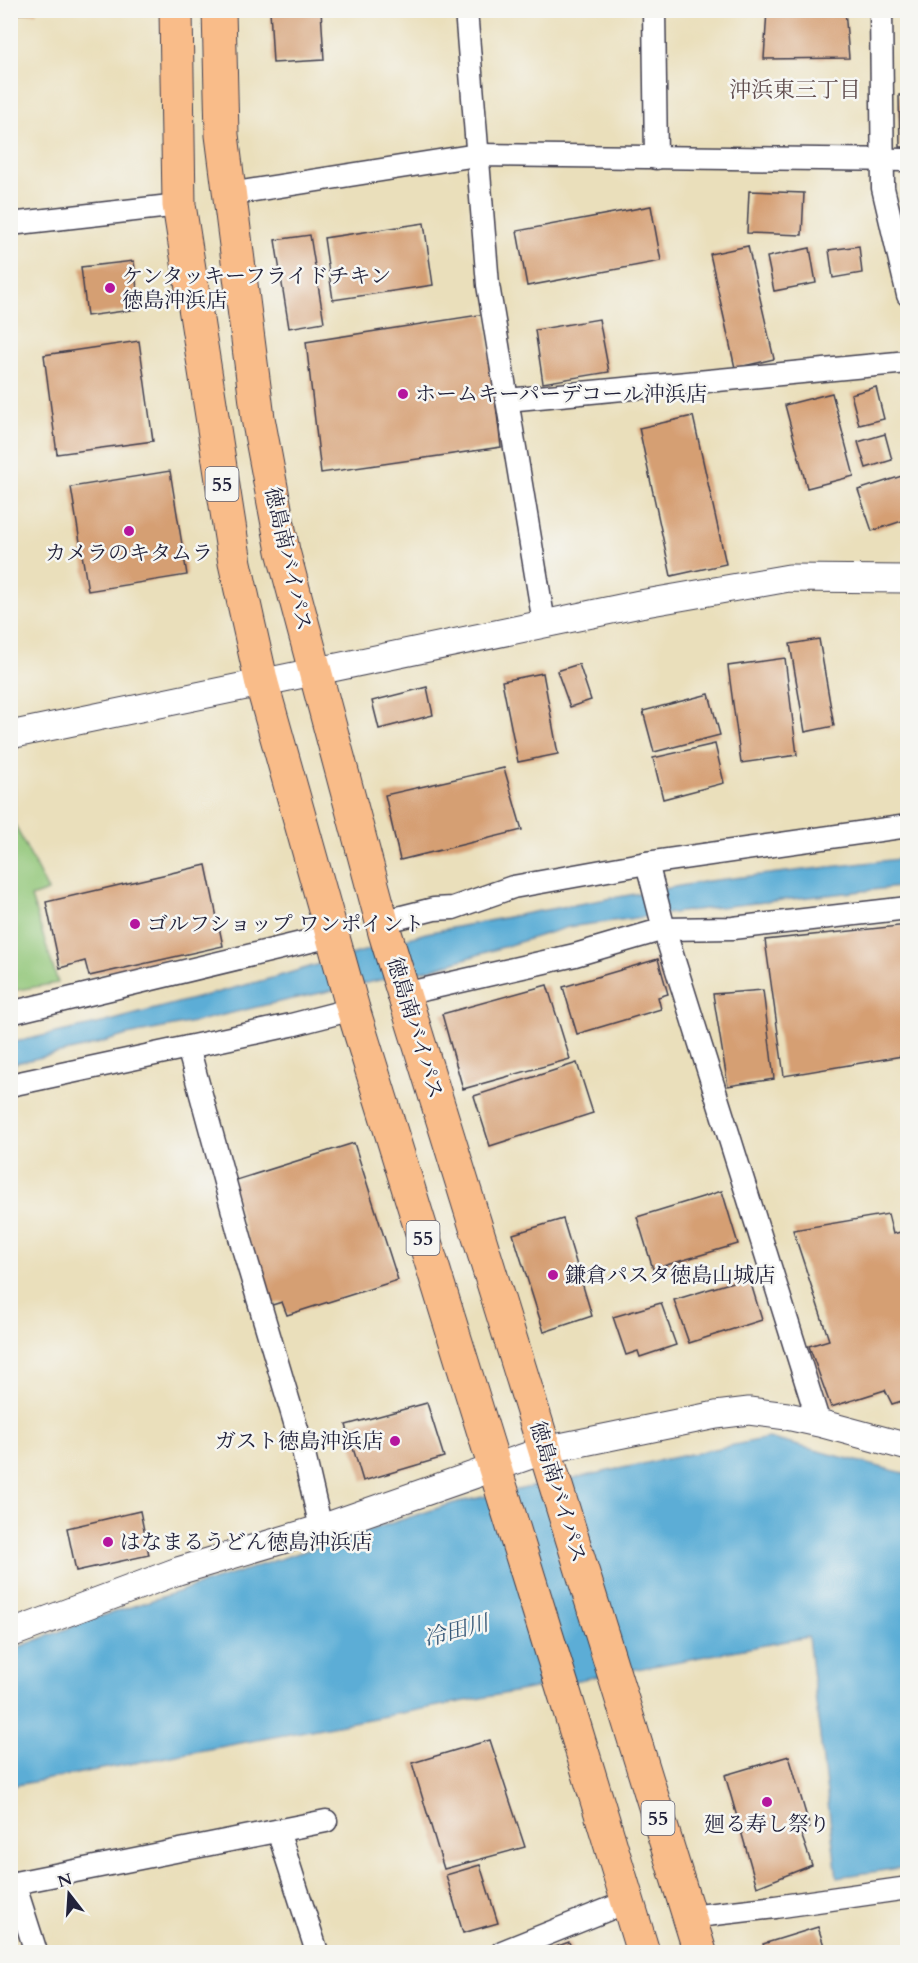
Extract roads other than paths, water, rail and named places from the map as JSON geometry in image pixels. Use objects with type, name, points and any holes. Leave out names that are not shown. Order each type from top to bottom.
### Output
[{"type":"highway","name":"55","points":[[176,10],[179,205],[235,563],[261,684],[350,1000],[566,1695],[643,1953]]},
{"type":"highway","name":"徳島南バイパス","points":[[219,10],[222,135],[258,418],[283,551],[384,928],[700,1953]]},
{"type":"street","points":[[466,10],[488,285],[544,623]]},
{"type":"street","points":[[654,10],[656,158]]},
{"type":"street","points":[[881,10],[883,188],[908,295]]},
{"type":"street","points":[[229,194],[477,155],[908,160]]},
{"type":"street","points":[[10,224],[179,205]]},
{"type":"street","points":[[507,400],[908,362]]},
{"type":"street","points":[[10,735],[544,623],[789,578],[908,579]]},
{"type":"street","points":[[384,928],[434,909],[453,908],[513,887],[647,863],[908,826]]},
{"type":"street","points":[[647,863],[664,929],[819,1423]]},
{"type":"street","points":[[402,987],[575,955],[664,929],[733,928],[908,908]]},
{"type":"street","points":[[10,1013],[333,942]]},
{"type":"street","points":[[10,1085],[291,1025],[350,1000]]},
{"type":"street","points":[[188,1047],[243,1248],[302,1446],[321,1528]]},
{"type":"street","points":[[10,1634],[178,1570],[548,1461],[716,1415],[749,1411],[787,1416],[908,1448]]},
{"type":"street","points":[[36,1953],[12,1884],[326,1821]]},
{"type":"street","points":[[278,1831],[316,1953]]},
{"type":"street","points":[[689,1917],[908,1888]]},
{"type":"street","points":[[502,1953],[629,1901]]},
{"type":"water","points":[[907,858],[907,886],[568,927],[435,968],[127,1035],[87,1047],[11,1064],[10,1043],[106,1022],[272,978],[426,933],[708,881]]},
{"type":"water","name":"冷田川","points":[[768,1438],[907,1474],[907,1867],[837,1877],[808,1637],[11,1786],[11,1650],[90,1620],[454,1503]]},
{"type":"place","name":"ケンタッキーフライドチキン 徳島沖浜店","points":[[110,288]]},
{"type":"place","name":"ホームキーパーデコール沖浜店","points":[[403,394]]},
{"type":"place","name":"カメラのキタムラ","points":[[129,531]]},
{"type":"place","name":"ゴルフショップ ワンポイント","points":[[135,924]]},
{"type":"place","name":"鎌倉パスタ徳島山城店","points":[[553,1275]]},
{"type":"place","name":"ガスト徳島沖浜店","points":[[395,1441]]},
{"type":"place","name":"はなまるうどん徳島沖浜店","points":[[108,1542]]},
{"type":"place","name":"廻る寿し祭り","points":[[767,1802]]},
{"type":"district","name":"沖浜東三丁目","points":[[795,90]]}]
